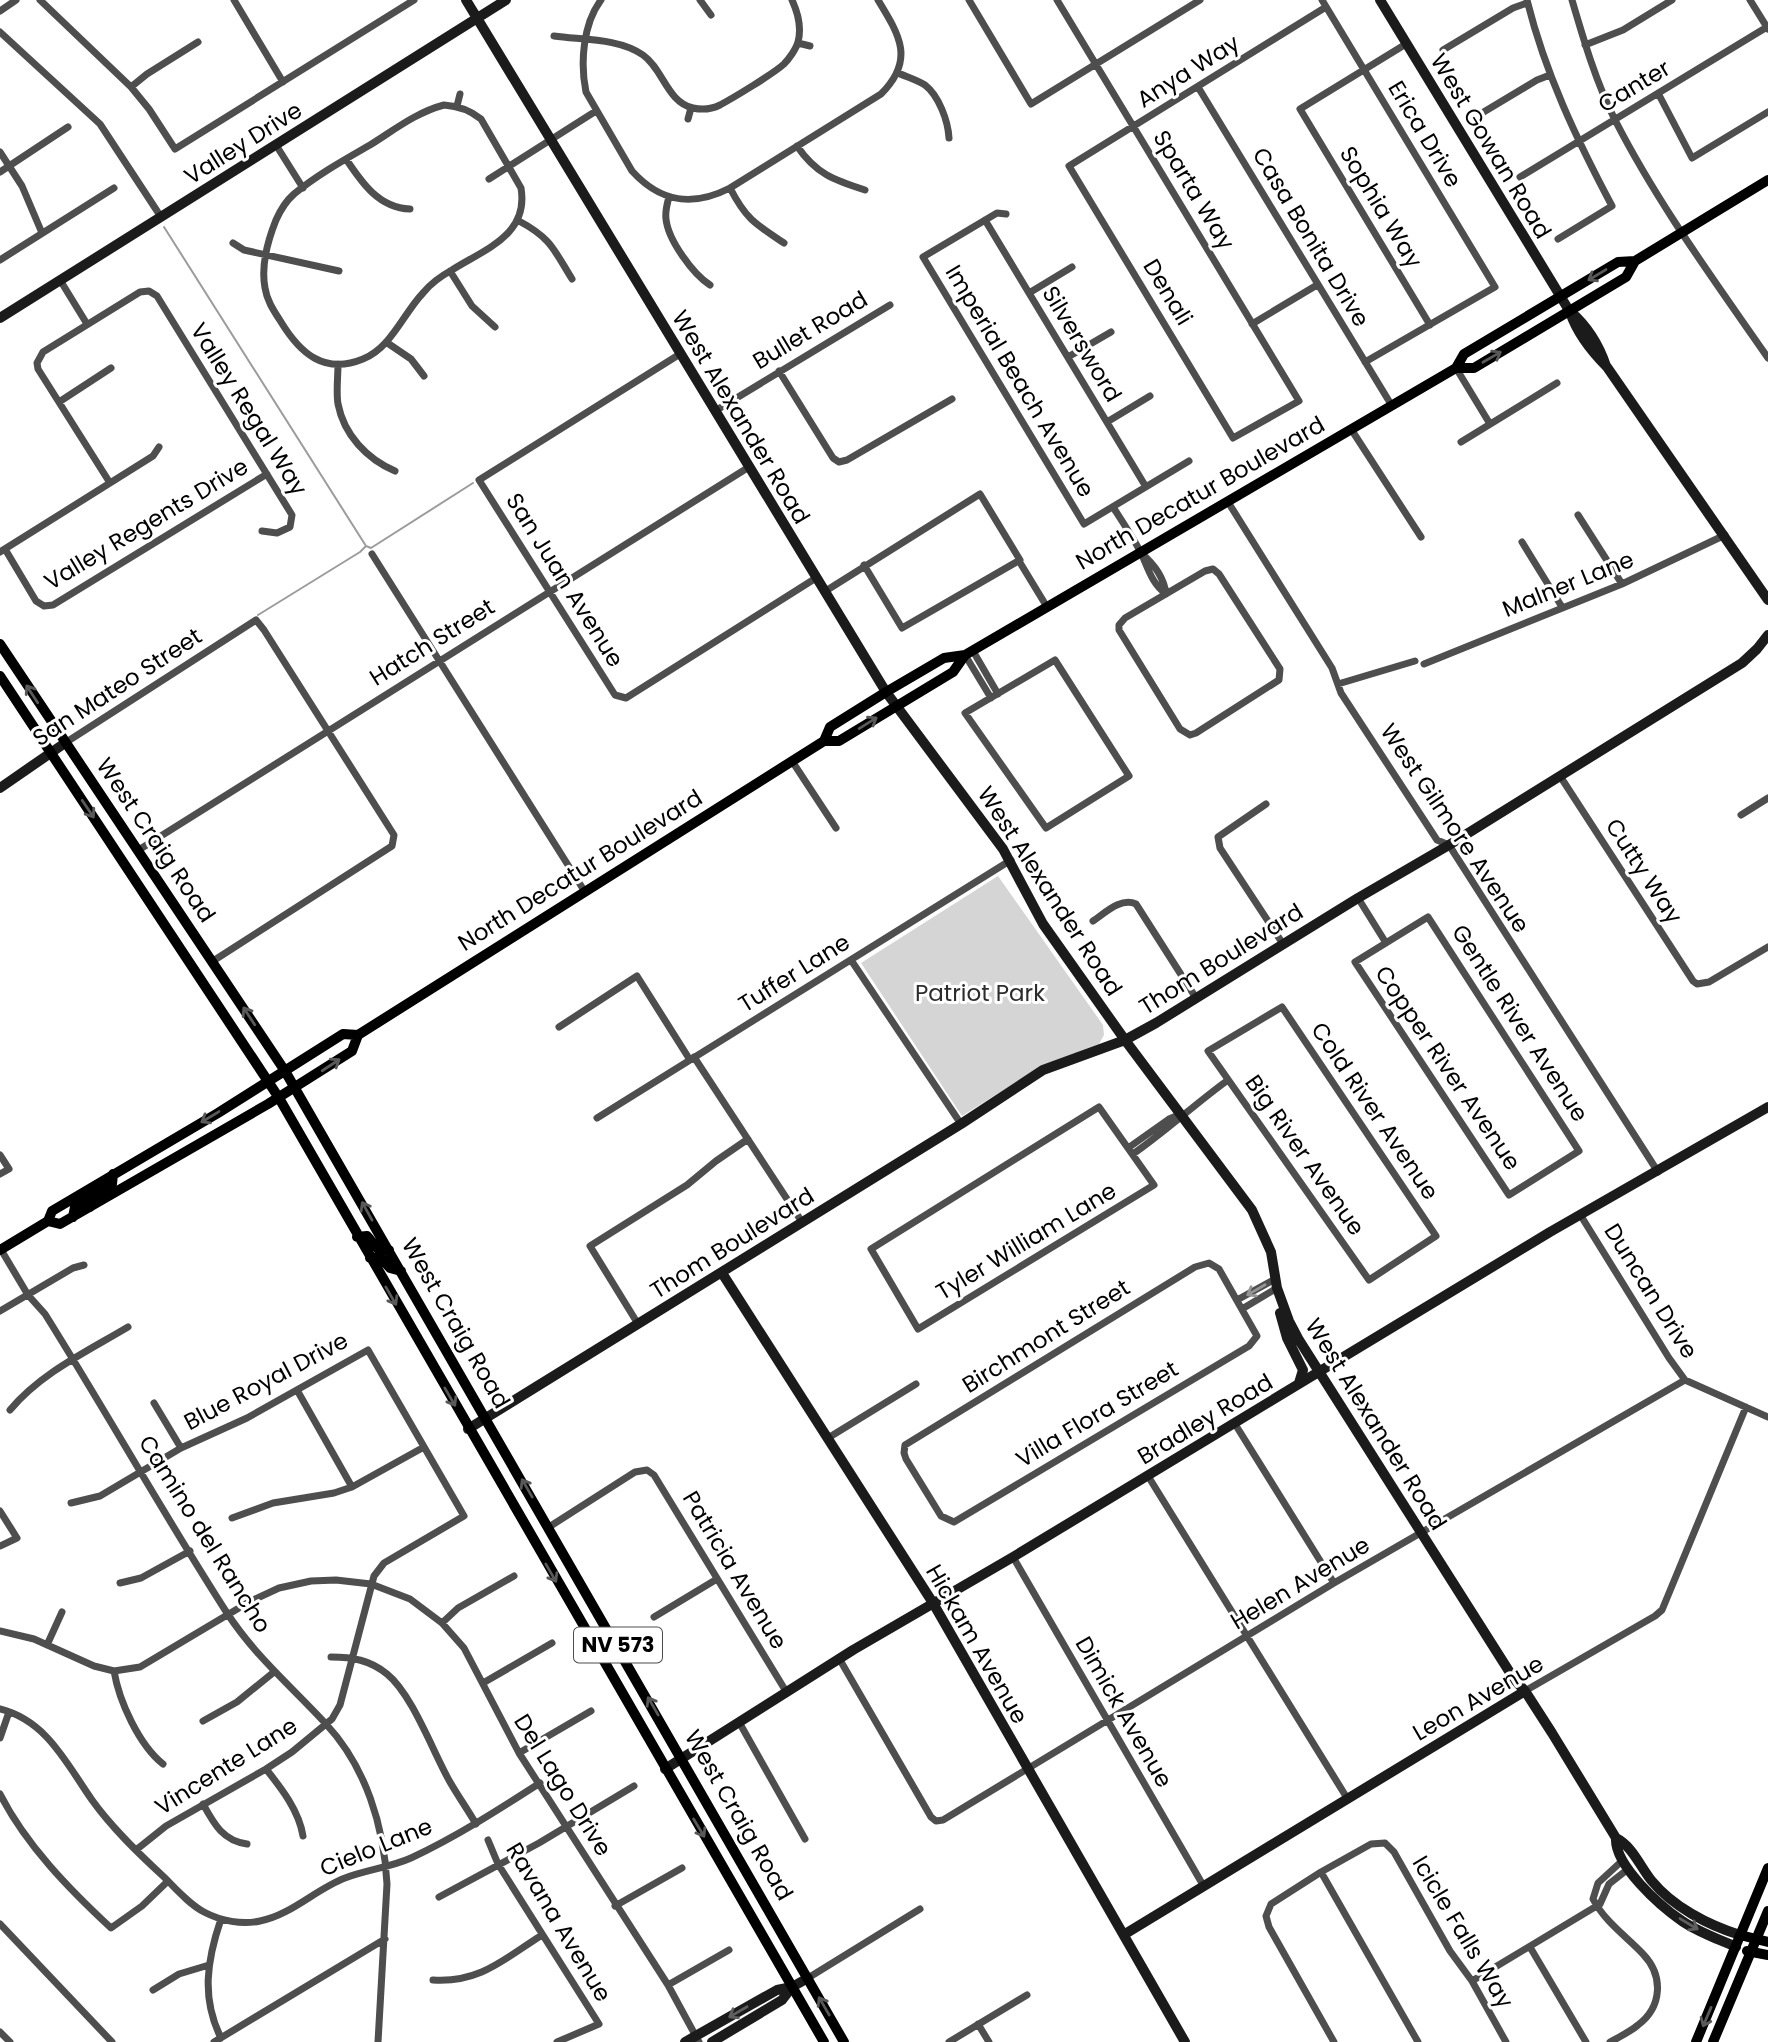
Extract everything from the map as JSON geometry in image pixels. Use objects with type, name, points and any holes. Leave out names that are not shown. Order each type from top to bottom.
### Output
[{"type":"main road","name":"North Decatur Boulevard","points":[[1456,368],[1474,368],[1570,312],[1626,277],[1636,261],[1768,180]]},
{"type":"main road","name":"North Decatur Boulevard","points":[[824,741],[830,727],[886,692],[944,658],[969,653],[1392,406],[1456,368],[1464,354],[1618,262],[1636,261]]},
{"type":"main road","name":"West Craig Road","points":[[0,644],[295,1087],[845,2042]]},
{"type":"main road","name":"North Decatur Boulevard","points":[[0,1249],[48,1221],[52,1211],[343,1034],[358,1035],[824,741],[839,741],[953,672],[969,653]]},
{"type":"main road","name":"West Craig Road","points":[[0,676],[279,1098],[824,2042]]},
{"type":"main road","points":[[167,927],[183,917]]},
{"type":"main road","name":"North Decatur Boulevard","points":[[48,1221],[60,1224],[279,1098],[352,1051],[358,1035]]},
{"type":"main road","points":[[90,1207],[97,1194],[112,1184],[113,1174]]},
{"type":"main road","points":[[73,1217],[75,1207],[89,1198],[94,1185]]},
{"type":"main road","points":[[357,1237],[367,1236],[375,1248],[381,1251],[389,1250]]},
{"type":"main road","points":[[370,1258],[380,1257],[390,1268],[401,1271]]},
{"type":"main road","points":[[1696,2042],[1768,1868]]},
{"type":"main road","points":[[1713,2042],[1768,1911]]},
{"type":"main road","points":[[1740,1936],[1768,1942]]},
{"type":"main road","points":[[1736,1947],[1768,1955]]},
{"type":"street","points":[[0,11],[16,0]]},
{"type":"street","points":[[40,0],[131,87],[175,149],[405,2],[414,0]]},
{"type":"street","points":[[234,0],[283,82]]},
{"type":"street","name":"West Alexander Road","points":[[466,0],[886,692],[1011,860],[1042,924],[1252,1210],[1271,1252],[1278,1288],[1289,1321],[1421,1534],[1514,1679],[1525,1691],[1616,1838],[1625,1843],[1652,1881],[1675,1903],[1740,1936]]},
{"type":"street","name":"Valley Drive","points":[[0,317],[506,0]]},
{"type":"street","points":[[601,0],[590,18],[586,40],[583,78],[586,92],[632,171],[651,189],[669,197],[699,200],[730,188],[881,94],[892,83],[901,61],[900,38],[878,0]]},
{"type":"street","points":[[700,0],[711,15]]},
{"type":"street","points":[[554,36],[623,45],[635,50],[655,66],[675,97],[691,108],[703,110],[718,106],[784,64],[798,43],[800,26],[792,0]]},
{"type":"street","points":[[969,0],[1031,104],[1200,0]]},
{"type":"street","name":"West Gowan Road","points":[[1380,0],[1570,312],[1575,326],[1607,367],[1768,600]]},
{"type":"street","points":[[1572,0],[1585,45],[1615,119],[1681,233],[1768,358]]},
{"type":"street","points":[[1585,45],[1623,30],[1672,0]]},
{"type":"street","points":[[1750,0],[1768,28]]},
{"type":"street","name":"Sparta Way","points":[[1059,1],[1299,401]]},
{"type":"street","points":[[1443,50],[1527,2],[1550,75],[1578,142],[1612,206],[1558,239]]},
{"type":"street","name":"Erica Drive","points":[[1324,4],[1495,287],[1430,325]]},
{"type":"street","name":"Anya Way","points":[[1069,166],[1198,87],[1324,4]]},
{"type":"street","name":"Canter","points":[[1520,177],[1768,28]]},
{"type":"street","points":[[0,32],[100,124],[161,217]]},
{"type":"street","points":[[131,87],[198,42]]},
{"type":"street","points":[[798,43],[810,46]]},
{"type":"street","points":[[1364,70],[1406,44]]},
{"type":"street","name":"Sophia Way","points":[[1364,70],[1300,109],[1430,325]]},
{"type":"street","points":[[898,73],[930,90],[944,114],[949,138]]},
{"type":"street","points":[[1482,113],[1550,75]]},
{"type":"street","name":"Casa Bonita Drive","points":[[1198,87],[1392,406]]},
{"type":"street","points":[[1658,93],[1692,158],[1768,112]]},
{"type":"street","points":[[457,106],[460,94]]},
{"type":"street","points":[[444,105],[457,106],[481,119],[521,188],[523,199],[519,221],[507,236],[450,271],[422,293],[386,342],[366,358],[353,363],[338,364],[310,357],[293,342],[270,305],[265,291],[266,255],[276,221],[283,208],[292,196],[303,188],[427,109],[444,105]]},
{"type":"street","points":[[688,119],[691,108]]},
{"type":"street","points":[[489,179],[596,111]]},
{"type":"street","points":[[0,172],[68,127]]},
{"type":"street","points":[[276,145],[303,188]]},
{"type":"street","points":[[797,146],[808,163],[824,175],[865,190]]},
{"type":"street","points":[[0,152],[22,186],[42,233]]},
{"type":"street","points":[[346,159],[362,183],[387,205],[396,209],[410,209]]},
{"type":"street","name":"Denali","points":[[1069,166],[1233,439],[1299,401]]},
{"type":"street","points":[[0,260],[114,188]]},
{"type":"street","points":[[730,188],[743,212],[784,243]]},
{"type":"street","points":[[669,197],[665,215],[670,232],[692,270],[710,285]]},
{"type":"street","points":[[985,220],[997,213],[1006,214]]},
{"type":"street","name":"Imperial Beach Avenue","points":[[985,220],[923,257],[1084,524],[1113,507]]},
{"type":"street","name":"Silversword","points":[[985,220],[1146,487]]},
{"type":"street","points":[[519,221],[538,231],[547,240],[572,279]]},
{"type":"street","points":[[233,243],[244,250],[339,271]]},
{"type":"street","points":[[1029,293],[1072,267]]},
{"type":"street","points":[[450,271],[472,306],[495,327]]},
{"type":"street","points":[[60,280],[87,324],[43,352],[39,357],[38,369],[110,483]]},
{"type":"street","points":[[1252,324],[1317,285]]},
{"type":"street","name":"Valley Regal Way","points":[[87,324],[140,292],[149,291],[157,296],[293,519],[289,527],[277,533],[262,531]]},
{"type":"street","name":"Bullet Road","points":[[715,411],[890,305]]},
{"type":"street","points":[[1365,362],[1430,325]]},
{"type":"street","points":[[1068,357],[1111,332]]},
{"type":"street","points":[[386,342],[411,359],[424,376]]},
{"type":"street","name":"San Juan Avenue","points":[[680,354],[479,480],[615,695],[620,698],[626,698],[816,579]]},
{"type":"street","points":[[338,364],[338,402],[344,422],[367,455],[395,471]]},
{"type":"street","points":[[59,402],[111,368]]},
{"type":"street","points":[[1456,368],[1490,424]]},
{"type":"street","points":[[779,371],[833,458],[839,462],[847,460],[952,399]]},
{"type":"street","points":[[1461,442],[1557,383]]},
{"type":"street","points":[[1107,422],[1150,396]]},
{"type":"street","points":[[1351,429],[1421,537]]},
{"type":"street","points":[[3,551],[153,456],[159,447]]},
{"type":"street","points":[[1166,594],[1156,585],[1113,507],[1189,461]]},
{"type":"street","name":"Hatch Street","points":[[137,851],[549,590],[749,467]]},
{"type":"street","name":"Valley Regents Drive","points":[[3,551],[36,601],[44,606],[54,605],[267,474]]},
{"type":"street","points":[[824,592],[980,494],[1047,607]]},
{"type":"street","name":"West Gilmore Avenue","points":[[1228,502],[1332,667],[1338,684],[1437,840],[1449,845],[1657,1172]]},
{"type":"street","points":[[1578,515],[1622,584]]},
{"type":"street","name":"Malner Lane","points":[[1424,664],[1622,584],[1725,535]]},
{"type":"street","points":[[1522,542],[1562,607]]},
{"type":"street","points":[[372,554],[585,892]]},
{"type":"street","points":[[864,565],[902,628],[1020,561]]},
{"type":"street","points":[[1213,569],[1219,574],[1280,669],[1279,680],[1196,733],[1186,734],[1180,729],[1119,630],[1119,625],[1125,618],[1166,594],[1213,569]]},
{"type":"street","name":"San Mateo Street","points":[[0,788],[51,752],[256,620],[328,730]]},
{"type":"street","name":"Thom Boulevard","points":[[468,1429],[961,1124],[1043,1070],[1125,1040],[1449,845],[1742,663],[1758,649],[1768,635]]},
{"type":"street","points":[[969,653],[995,696]]},
{"type":"street","points":[[1055,660],[1129,776],[1046,828],[965,713],[995,696],[1055,660]]},
{"type":"street","points":[[1338,684],[1415,661]]},
{"type":"street","points":[[213,961],[392,846],[395,841],[394,835],[328,730]]},
{"type":"street","points":[[792,761],[836,828]]},
{"type":"street","name":"Cutty Way","points":[[1560,776],[1693,981],[1697,984],[1709,982],[1768,947]]},
{"type":"street","points":[[1741,815],[1768,798]]},
{"type":"street","points":[[1266,804],[1218,840],[1220,848],[1283,944]]},
{"type":"street","name":"Tuffer Lane","points":[[597,1118],[1011,860]]},
{"type":"street","points":[[1358,898],[1386,943]]},
{"type":"street","points":[[1093,921],[1121,903],[1130,901],[1136,904],[1196,998]]},
{"type":"street","name":"Gentle River Avenue","points":[[1386,943],[1428,917],[1579,1151],[1509,1195]]},
{"type":"street","name":"Copper River Avenue","points":[[1386,943],[1355,962],[1509,1195]]},
{"type":"street","points":[[851,960],[961,1124]]},
{"type":"street","points":[[559,1027],[637,976],[802,1222]]},
{"type":"street","name":"Cold River Avenue","points":[[1209,1051],[1282,1007],[1436,1237],[1369,1280]]},
{"type":"street","name":"Big River Avenue","points":[[1209,1051],[1369,1280]]},
{"type":"street","points":[[1130,1151],[1169,1119],[1182,1114],[1228,1080]]},
{"type":"street","name":"Tyler William Lane","points":[[1099,1107],[1130,1151],[1154,1185],[918,1329],[871,1249],[1099,1107]]},
{"type":"street","name":"Bradley Road","points":[[665,1769],[933,1603],[1235,1424],[1550,1232],[1768,1107]]},
{"type":"street","points":[[638,1324],[590,1246],[687,1185],[748,1139]]},
{"type":"street","points":[[0,1155],[9,1169],[0,1174]]},
{"type":"street","name":"Duncan Drive","points":[[1581,1216],[1669,1359],[1685,1380],[1768,1417]]},
{"type":"street","name":"Camino del Rancho","points":[[0,1249],[28,1295],[46,1314],[229,1615],[274,1672],[327,1724],[359,1771],[375,1811],[386,1865],[385,1939],[378,2042]]},
{"type":"street","name":"Birchmont Street","points":[[954,1522],[941,1516],[906,1459],[905,1445],[1195,1267],[1209,1262],[1219,1269],[1237,1300]]},
{"type":"street","points":[[0,1311],[73,1268],[84,1265]]},
{"type":"street","name":"Hickam Avenue","points":[[722,1273],[933,1603],[1185,2042]]},
{"type":"street","points":[[1278,1288],[1242,1309],[1237,1300],[1278,1288]]},
{"type":"street","points":[[1278,1288],[1280,1316],[1287,1338],[1303,1370],[1298,1384]]},
{"type":"street","name":"Villa Flora Street","points":[[954,1522],[1249,1346],[1257,1336],[1242,1309]]},
{"type":"street","points":[[10,1410],[25,1392],[39,1381],[128,1327]]},
{"type":"street","name":"Blue Royal Drive","points":[[71,1503],[100,1496],[181,1448],[247,1418],[368,1350],[424,1447]]},
{"type":"street","name":"Helen Avenue","points":[[840,1660],[931,1817],[936,1821],[943,1820],[1334,1583],[1685,1380]]},
{"type":"street","points":[[828,1438],[916,1384]]},
{"type":"street","points":[[297,1391],[352,1487]]},
{"type":"street","points":[[154,1403],[181,1448]]},
{"type":"street","name":"Leon Avenue","points":[[1125,1934],[1662,1610],[1746,1407]]},
{"type":"street","points":[[1235,1424],[1334,1583]]},
{"type":"street","points":[[232,1518],[273,1503],[334,1493],[352,1487],[424,1447]]},
{"type":"street","name":"Vincente Lane","points":[[136,1850],[166,1826],[266,1769],[327,1724],[340,1705],[371,1584],[384,1563],[464,1516],[424,1447]]},
{"type":"street","name":"Patricia Avenue","points":[[549,1527],[635,1472],[647,1470],[654,1475],[788,1693]]},
{"type":"street","points":[[1148,1476],[1347,1798]]},
{"type":"street","points":[[0,1511],[17,1538],[0,1546]]},
{"type":"street","points":[[120,1583],[149,1575],[190,1551]]},
{"type":"street","name":"Dimick Avenue","points":[[1013,1557],[1203,1885]]},
{"type":"street","points":[[442,1623],[458,1608],[514,1576]]},
{"type":"street","points":[[654,1617],[717,1578]]},
{"type":"street","name":"Del Lago Drive","points":[[114,1671],[140,1667],[279,1588],[311,1581],[336,1580],[371,1584],[410,1599],[442,1623],[464,1648],[519,1752],[668,1985],[698,2039]]},
{"type":"street","points":[[47,1645],[62,1612]]},
{"type":"street","points":[[0,1631],[10,1632],[94,1666],[114,1671],[117,1687],[128,1713],[146,1747],[163,1764]]},
{"type":"street","points":[[483,1683],[552,1643]]},
{"type":"street","points":[[331,1657],[353,1657],[371,1664],[388,1675],[402,1690],[451,1784],[476,1824]]},
{"type":"street","points":[[203,1721],[237,1702],[274,1672]]},
{"type":"street","points":[[0,1709],[25,1719],[52,1741],[94,1802],[136,1850],[202,1911],[221,1919],[209,1965],[207,1997],[218,2040],[385,1939]]},
{"type":"street","points":[[519,1752],[591,1711]]},
{"type":"street","points":[[0,1738],[9,1712]]},
{"type":"street","points":[[739,1722],[805,1839]]},
{"type":"street","points":[[266,1769],[289,1800],[301,1824],[303,1836]]},
{"type":"street","name":"Cielo Lane","points":[[221,1919],[250,1922],[277,1916],[338,1881],[409,1859],[476,1824],[540,1783]]},
{"type":"street","points":[[439,1897],[567,1827],[634,1786]]},
{"type":"street","points":[[0,1794],[51,1867],[111,1928],[142,1906],[168,1881]]},
{"type":"street","points":[[203,1804],[218,1829],[232,1842],[247,1844]]},
{"type":"street","name":"West Alexander Road","points":[[1616,1838],[1615,1847],[1625,1864],[1650,1894],[1682,1921],[1736,1947]]},
{"type":"street","name":"Ravana Avenue","points":[[488,1840],[498,1864],[599,2024],[557,2042]]},
{"type":"street","name":"Icicle Falls Way","points":[[1321,1872],[1371,1844],[1384,1843],[1394,1852],[1506,2042]]},
{"type":"street","points":[[1610,2042],[1640,2024],[1657,2002],[1658,1985],[1648,1960],[1609,1923],[1593,1899],[1598,1883],[1625,1864]]},
{"type":"street","points":[[615,1906],[682,1868]]},
{"type":"street","points":[[1335,2042],[1269,1927],[1266,1916],[1271,1904],[1321,1872],[1418,2042]]},
{"type":"street","points":[[1472,1981],[1598,1905]]},
{"type":"street","points":[[685,2042],[698,2039],[777,1990],[792,1987],[920,1909]]},
{"type":"street","points":[[0,1924],[112,2042]]},
{"type":"street","points":[[433,1980],[463,1980],[484,1973],[542,1935]]},
{"type":"street","points":[[1530,1947],[1586,2042]]},
{"type":"street","points":[[668,1985],[729,1950]]},
{"type":"street","points":[[153,1990],[179,1974],[209,1965]]},
{"type":"street","points":[[712,2042],[782,2000],[792,1987]]},
{"type":"street","points":[[949,2042],[1027,1995]]},
{"type":"street","points":[[978,2024],[989,2042]]},
{"type":"street","points":[[0,2032],[10,2042]]},
{"type":"green space","name":"Patriot Park","points":[[998,876],[1103,1025],[1104,1035],[1099,1044],[1040,1067],[962,1116],[861,963]]},
{"type":"waterway","points":[[164,227],[366,546]]},
{"type":"waterway","points":[[258,615],[366,546],[371,548],[473,483]]}]
